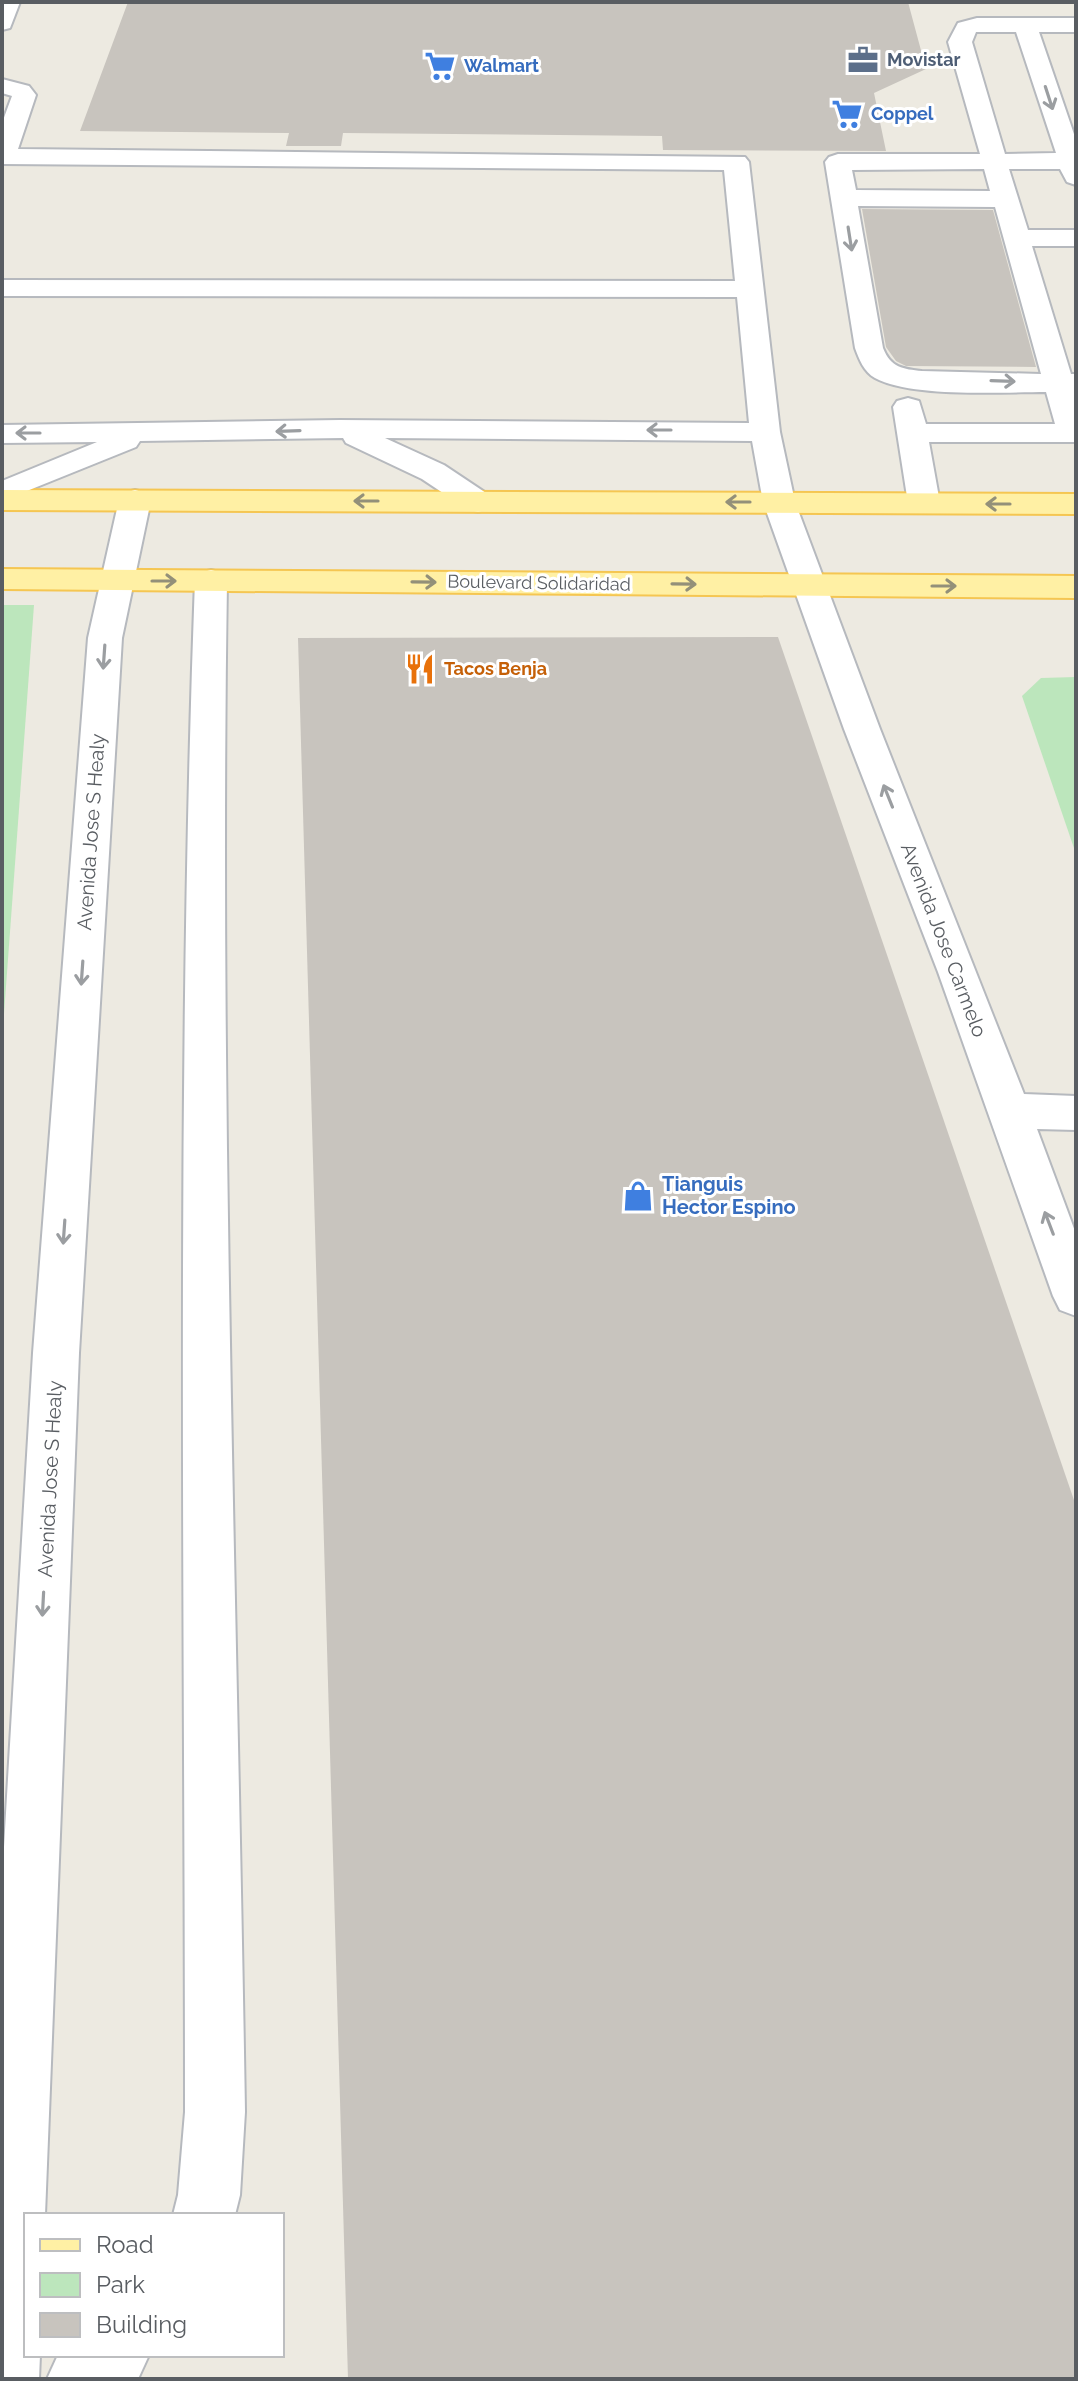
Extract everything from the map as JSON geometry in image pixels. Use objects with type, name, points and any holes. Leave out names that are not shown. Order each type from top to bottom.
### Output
[{"type":"main road","points":[[2,500],[1076,504]]},
{"type":"main road","name":"Boulevard Solidaridad","points":[[2,579],[1076,587]]},
{"type":"street","points":[[2,23],[9,2]]},
{"type":"street","points":[[1025,24],[1074,166],[992,159],[838,162],[869,348],[881,371],[903,377],[1067,382]]},
{"type":"street","points":[[913,433],[1074,433],[1067,382],[1004,199],[966,66],[961,33],[977,25],[1076,25]]},
{"type":"street","points":[[2,86],[24,95],[3,156]]},
{"type":"street","name":"Avenida Jose Carmelo","points":[[3,156],[736,162],[765,432],[779,502],[808,585],[958,972],[1076,1296]]},
{"type":"street","points":[[843,198],[1004,199]]},
{"type":"street","points":[[1016,238],[1076,238]]},
{"type":"street","points":[[2,288],[751,289]]},
{"type":"street","points":[[903,377],[924,503]]},
{"type":"street","points":[[2,434],[340,429],[765,432]]},
{"type":"street","points":[[340,429],[410,460],[478,502]]},
{"type":"street","points":[[2,492],[145,433]]},
{"type":"street","name":"Avenida Jose S Healy","points":[[6,2379],[56,1353],[105,638],[135,500]]},
{"type":"street","points":[[204,2213],[209,2195],[215,2112],[203,1016],[205,763],[211,580]]},
{"type":"street","points":[[1007,1111],[1076,1113]]},
{"type":"street","points":[[80,2379],[113,2357]]},
{"type":"green space","points":[[2,605],[34,605],[2,1041]]},
{"type":"green space","points":[[1076,677],[1076,854],[1022,696],[1041,678]]},
{"type":"building","name":"Walmart","points":[[128,2],[908,2],[926,69],[874,93],[886,151],[663,150],[662,136],[343,133],[341,146],[286,146],[289,133],[80,131]]},
{"type":"building","points":[[862,209],[993,210],[1036,367],[906,366],[896,361],[886,347]]},
{"type":"building","points":[[778,637],[1076,1506],[1076,2379],[348,2379],[298,638]]},
{"type":"place","name":"Movistar","points":[[863,60]]},
{"type":"place","name":"Walmart","points":[[440,66]]},
{"type":"place","name":"Coppel","points":[[847,114]]},
{"type":"place","name":"Tacos Benja","points":[[420,669]]},
{"type":"place","name":"Tianguis Hector Espino","points":[[638,1196]]}]
